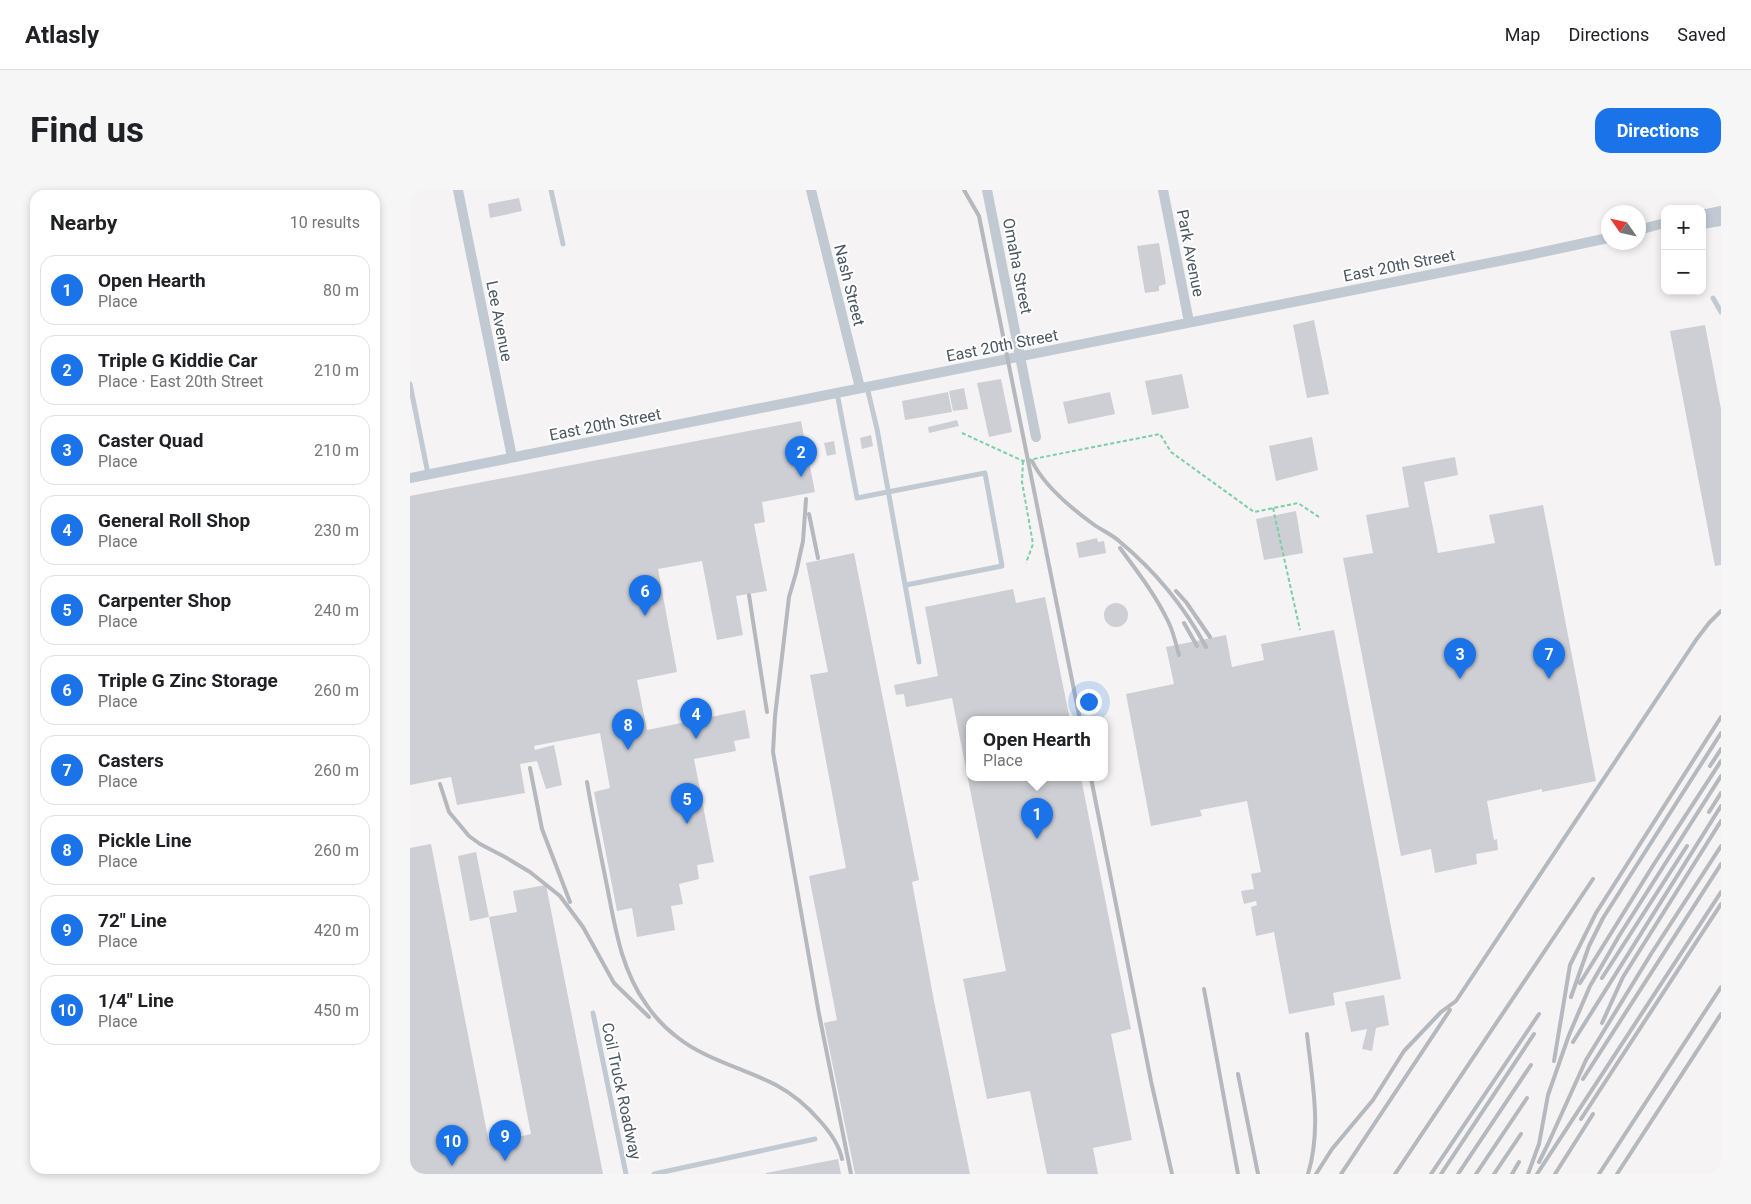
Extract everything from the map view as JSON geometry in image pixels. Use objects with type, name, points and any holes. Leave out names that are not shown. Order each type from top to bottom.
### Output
[{"type":"street","name":"Lee Avenue","points":[[458,190],[512,458]]},
{"type":"street","name":"Nash Street","points":[[811,190],[863,387]]},
{"type":"street","name":"Omaha Street","points":[[987,190],[1036,437]]},
{"type":"street","name":"Park Avenue","points":[[1163,190],[1189,322]]},
{"type":"street","points":[[1706,213],[1721,211]]},
{"type":"street","points":[[1706,223],[1721,221]]},
{"type":"street","points":[[1646,228],[1661,224]]},
{"type":"street","points":[[1646,233],[1661,231]]},
{"type":"street","name":"East 20th Street","points":[[410,478],[1601,240]]},
{"type":"lane","points":[[551,190],[563,244]]},
{"type":"lane","points":[[1713,298],[1721,312]]},
{"type":"lane","points":[[410,384],[428,474]]},
{"type":"lane","points":[[863,387],[889,492],[919,662]]},
{"type":"lane","points":[[837,392],[857,498],[984,473],[1002,566],[906,585]]},
{"type":"lane","name":"Coil Truck Roadway","points":[[593,1013],[626,1174]]},
{"type":"lane","name":"Coil Truck Roadway","points":[[654,1174],[815,1139]]},
{"type":"path","points":[[962,433],[1022,461],[1160,434],[1171,452],[1254,512],[1298,503],[1319,517]]},
{"type":"path","points":[[1022,461],[1022,482],[1033,544],[1026,562]]},
{"type":"path","points":[[1273,508],[1300,630]]},
{"type":"building","points":[[519,198],[522,211],[490,218],[488,204]]},
{"type":"building","points":[[1159,243],[1166,284],[1159,286],[1159,291],[1145,293],[1137,246]]},
{"type":"building","points":[[1314,320],[1329,394],[1307,398],[1293,325]]},
{"type":"building","points":[[1705,325],[1721,409],[1721,565],[1715,566],[1670,331]]},
{"type":"building","points":[[1182,374],[1189,408],[1152,415],[1145,381]]},
{"type":"building","points":[[1001,379],[1012,432],[989,437],[977,383]]},
{"type":"building","points":[[964,388],[968,409],[953,411],[949,391]]},
{"type":"building","points":[[948,392],[952,412],[905,420],[902,401]]},
{"type":"building","points":[[1110,392],[1115,414],[1068,424],[1063,402]]},
{"type":"building","points":[[957,420],[959,426],[929,433],[928,427]]},
{"type":"building","points":[[801,421],[815,492],[762,502],[765,522],[754,524],[767,591],[736,596],[743,635],[717,640],[702,561],[658,569],[677,672],[637,680],[647,730],[745,710],[750,738],[734,741],[736,751],[694,759],[714,862],[697,865],[699,879],[679,884],[683,904],[671,906],[675,930],[637,937],[632,908],[617,911],[594,792],[610,788],[600,733],[534,746],[535,750],[554,745],[562,785],[546,789],[537,761],[520,764],[525,793],[457,805],[451,777],[410,785],[410,496]]},
{"type":"building","points":[[871,435],[873,446],[862,449],[860,438]]},
{"type":"building","points":[[1312,437],[1318,470],[1276,481],[1269,446]]},
{"type":"building","points":[[834,441],[836,454],[827,456],[824,443]]},
{"type":"building","points":[[1455,457],[1458,475],[1424,482],[1438,553],[1495,543],[1489,515],[1543,505],[1596,781],[1542,792],[1542,789],[1487,801],[1494,840],[1497,839],[1498,850],[1476,854],[1477,864],[1435,873],[1431,849],[1401,856],[1343,558],[1373,553],[1366,515],[1409,507],[1402,467]]},
{"type":"building","points":[[1296,511],[1303,553],[1264,560],[1256,519]]},
{"type":"building","points":[[1097,538],[1098,542],[1104,541],[1106,553],[1079,558],[1076,543]]},
{"type":"building","points":[[854,553],[919,880],[912,882],[934,1001],[970,1174],[855,1174],[824,1023],[837,1020],[809,876],[846,868],[810,675],[828,672],[806,563]]},
{"type":"building","points":[[1013,589],[1016,603],[1045,597],[1069,716],[966,716],[966,769],[952,698],[906,707],[904,694],[896,695],[894,685],[938,676],[925,607]]},
{"type":"building","points":[[1116,603],[1124,607],[1128,615],[1124,623],[1116,627],[1108,623],[1104,615],[1108,607]]},
{"type":"building","points":[[1334,630],[1401,979],[1333,993],[1335,1005],[1289,1014],[1274,932],[1256,936],[1251,907],[1257,905],[1256,901],[1244,904],[1241,891],[1254,889],[1251,874],[1261,872],[1247,801],[1200,810],[1202,816],[1151,826],[1126,694],[1174,684],[1166,647],[1226,635],[1232,667],[1264,660],[1261,644]]},
{"type":"building","points":[[968,781],[1082,781],[1131,1029],[1111,1034],[1132,1140],[1093,1148],[1098,1174],[1047,1174],[1030,1091],[987,1099],[963,979],[1006,971]]},
{"type":"building","points":[[431,844],[489,1143],[531,1134],[489,917],[517,912],[513,891],[546,885],[603,1174],[410,1174],[410,848]]},
{"type":"building","points":[[476,852],[489,917],[470,921],[458,856]]},
{"type":"building","points":[[1384,995],[1389,1025],[1376,1028],[1372,1051],[1362,1049],[1367,1029],[1351,1032],[1345,1002]]},
{"type":"building","points":[[838,1159],[841,1174],[766,1174],[766,1173]]},
{"type":"railway","points":[[964,190],[979,216],[1079,716]]},
{"type":"railway","points":[[1032,461],[1051,488],[1067,504],[1113,536],[1156,576],[1188,617],[1206,647]]},
{"type":"railway","points":[[806,499],[803,541],[789,597],[775,716],[773,752],[819,1014],[851,1174]]},
{"type":"railway","points":[[809,514],[818,558]]},
{"type":"railway","points":[[1120,548],[1146,583],[1163,611],[1176,642],[1179,655]]},
{"type":"railway","points":[[1176,591],[1186,602],[1210,637]]},
{"type":"railway","points":[[749,595],[767,712]]},
{"type":"railway","points":[[1316,1174],[1332,1149],[1373,1100],[1404,1051],[1441,1012],[1456,1001],[1696,640],[1721,611]]},
{"type":"railway","points":[[1184,623],[1197,646]]},
{"type":"railway","points":[[1554,1061],[1570,965],[1596,913],[1721,717]]},
{"type":"railway","points":[[1571,997],[1589,946],[1603,918],[1721,733]]},
{"type":"railway","points":[[1710,766],[1721,749]]},
{"type":"railway","points":[[1580,983],[1721,761]]},
{"type":"railway","points":[[530,768],[542,829],[570,902]]},
{"type":"railway","points":[[1528,1174],[1539,1144],[1548,1095],[1569,1035],[1590,986],[1619,936],[1721,776]]},
{"type":"railway","points":[[1092,781],[1151,1081],[1172,1174]]},
{"type":"railway","points":[[587,782],[620,947],[637,991],[664,1026],[688,1045],[712,1058],[776,1085],[800,1101],[831,1134],[839,1148],[842,1159]]},
{"type":"railway","points":[[440,784],[449,812],[469,836],[530,872],[560,896],[583,927],[614,983],[649,1017]]},
{"type":"railway","points":[[1709,812],[1721,793]]},
{"type":"railway","points":[[1573,1042],[1721,806]]},
{"type":"railway","points":[[1602,1023],[1623,977],[1721,821]]},
{"type":"railway","points":[[1602,978],[1687,846]]},
{"type":"railway","points":[[1539,1162],[1586,1060],[1651,954],[1721,846]]},
{"type":"railway","points":[[1583,1079],[1721,864]]},
{"type":"railway","points":[[1395,1174],[1593,879]]},
{"type":"railway","points":[[1537,1174],[1721,892]]},
{"type":"railway","points":[[1581,1119],[1721,904]]},
{"type":"railway","points":[[1599,1174],[1721,987]]},
{"type":"railway","points":[[1204,989],[1238,1174]]},
{"type":"railway","points":[[1341,1174],[1450,1010]]},
{"type":"railway","points":[[1431,1174],[1539,1014]]},
{"type":"railway","points":[[1617,1174],[1721,1014]]},
{"type":"railway","points":[[1307,1034],[1315,1104],[1314,1139],[1308,1174]]},
{"type":"railway","points":[[1441,1174],[1534,1034]]},
{"type":"railway","points":[[1458,1174],[1531,1065]]},
{"type":"railway","points":[[1238,1074],[1258,1174]]},
{"type":"railway","points":[[1476,1174],[1527,1098]]},
{"type":"railway","points":[[1555,1174],[1593,1114]]},
{"type":"railway","points":[[1494,1174],[1521,1134]]},
{"type":"railway","points":[[1512,1174],[1519,1162]]},
{"type":"place","name":"Triple G Kiddie Car","points":[[801,477]]},
{"type":"place","name":"Triple G Zinc Storage","points":[[645,616]]},
{"type":"place","name":"Caster Quad","points":[[1460,679]]},
{"type":"place","name":"Casters","points":[[1549,679]]},
{"type":"place","name":"General Roll Shop","points":[[696,739]]},
{"type":"place","name":"Pickle Line","points":[[628,750]]},
{"type":"place","name":"Carpenter Shop","points":[[687,824]]},
{"type":"place","name":"Open Hearth","points":[[1037,839]]},
{"type":"place","name":"72\" Line","points":[[505,1161]]},
{"type":"place","name":"1/4\" Line","points":[[452,1166]]}]
